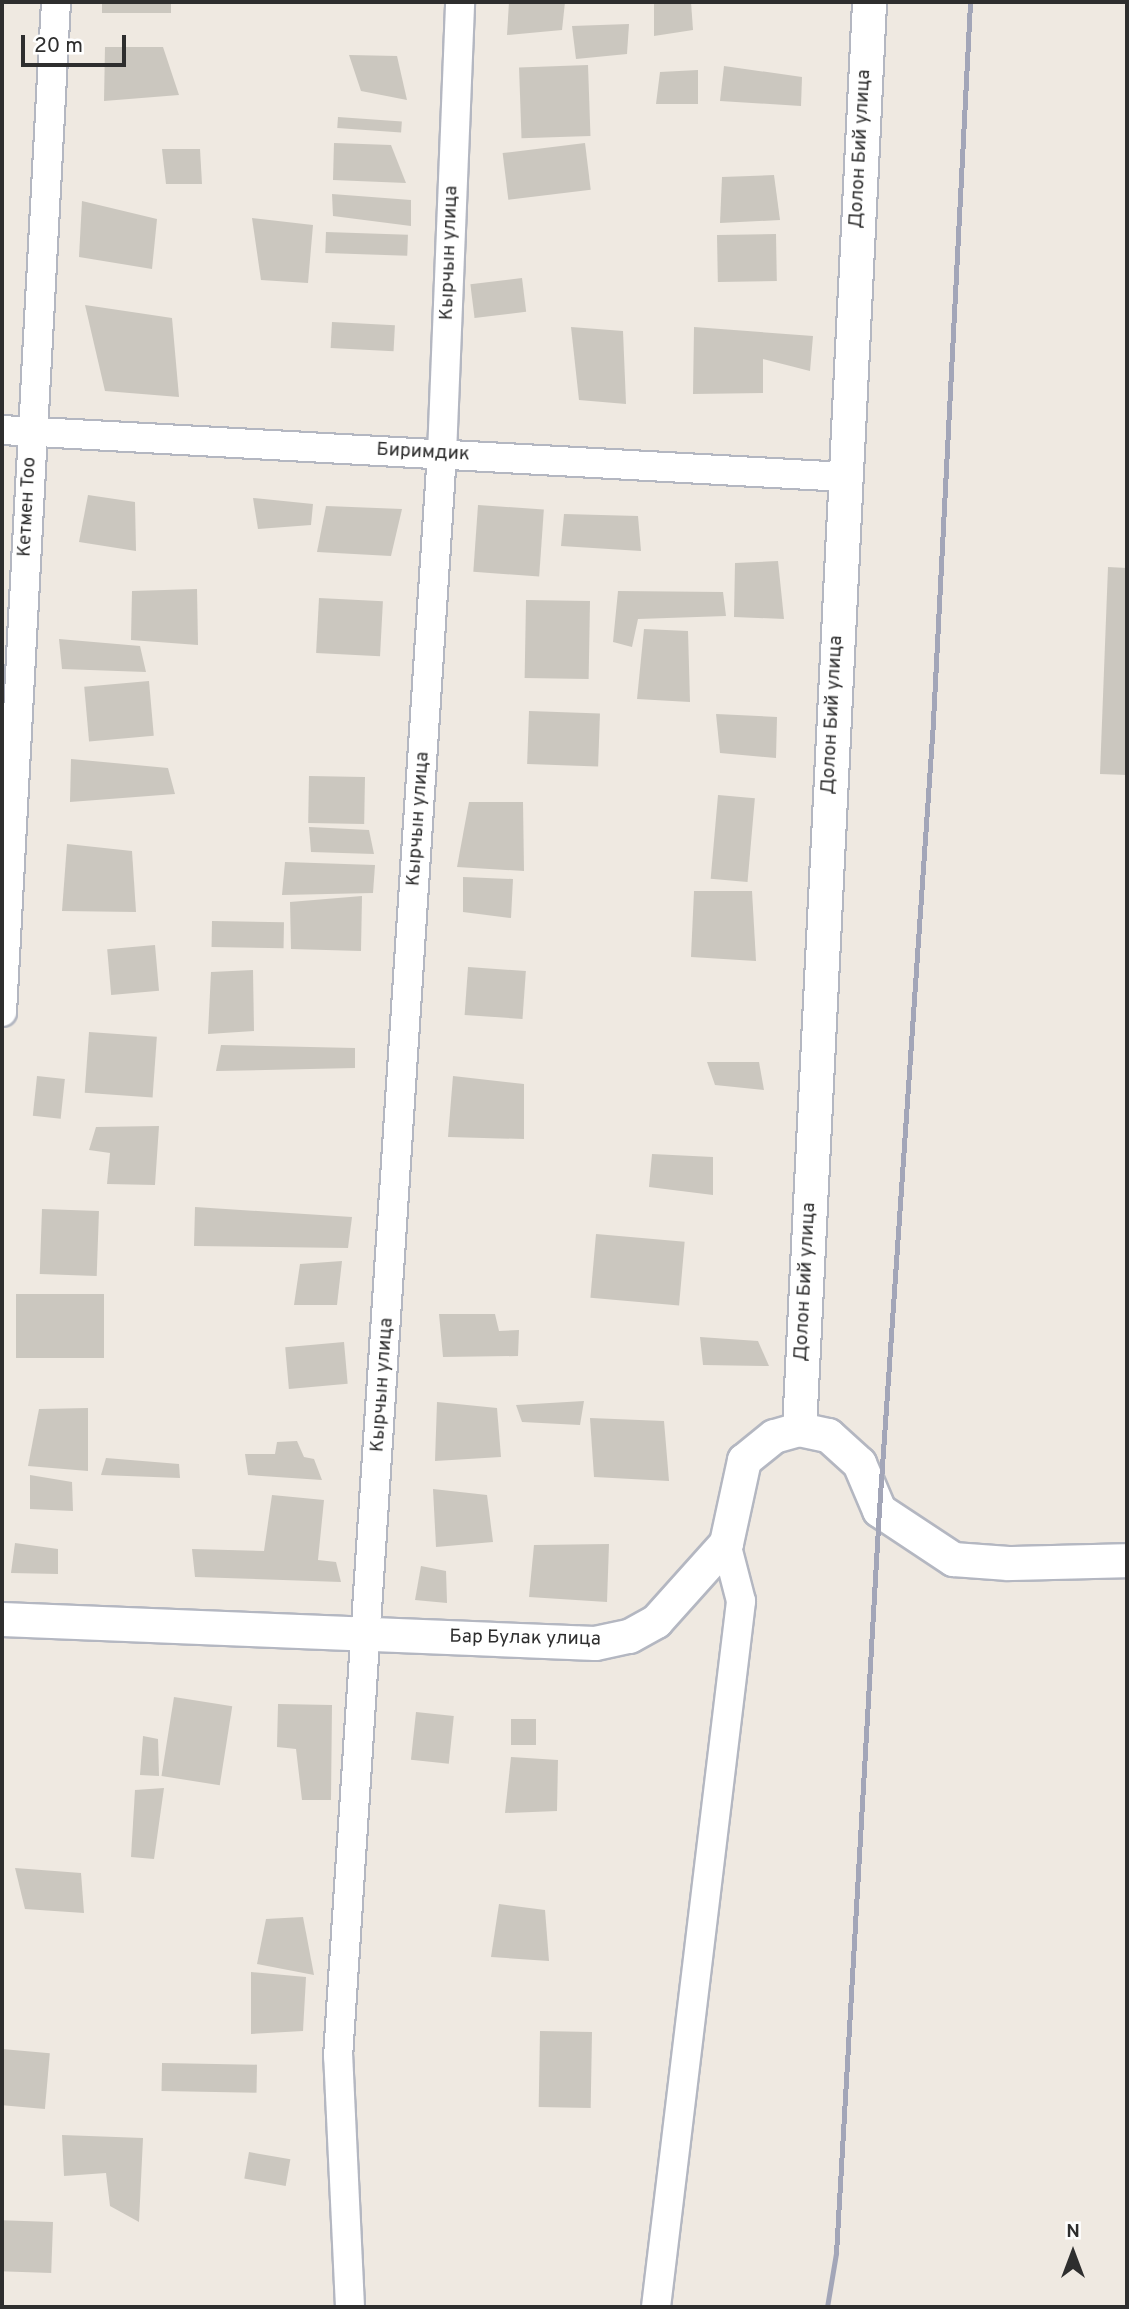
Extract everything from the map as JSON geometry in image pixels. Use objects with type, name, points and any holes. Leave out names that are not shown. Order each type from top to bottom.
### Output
[{"type":"street","name":"Кетмен Тоо","points":[[2,1012],[56,2]]},
{"type":"street","name":"Кырчын улица","points":[[350,2307],[338,2057],[442,454],[460,2]]},
{"type":"street","name":"Долон Бий улица","points":[[799,1429],[869,2]]},
{"type":"street","name":"Биримдик","points":[[2,430],[844,477]]},
{"type":"street","name":"Бар Булак улица","points":[[2,1619],[366,1636],[595,1643],[629,1636],[656,1621],[726,1543],[744,1460],[774,1436],[799,1429]]},
{"type":"street","points":[[799,1429],[828,1434],[859,1462],[879,1510],[923,1543],[953,1559],[1008,1563],[1127,1560]]},
{"type":"street","points":[[656,2307],[741,1601],[726,1543]]},
{"type":"building","points":[[102,2],[171,2],[171,13],[102,13]]},
{"type":"building","points":[[509,2],[565,2],[562,30],[507,35]]},
{"type":"building","points":[[654,2],[691,2],[693,30],[654,36]]},
{"type":"building","points":[[629,24],[627,54],[576,59],[572,26]]},
{"type":"building","points":[[105,47],[163,47],[179,95],[104,101]]},
{"type":"building","points":[[349,55],[397,56],[407,100],[361,91]]},
{"type":"building","points":[[588,65],[590,136],[522,138],[519,67]]},
{"type":"building","points":[[724,66],[802,77],[801,106],[720,101]]},
{"type":"building","points":[[698,70],[698,104],[656,104],[660,72]]},
{"type":"building","points":[[338,117],[402,121],[401,132],[337,128]]},
{"type":"building","points":[[334,143],[391,145],[406,183],[333,180]]},
{"type":"building","points":[[585,143],[591,190],[508,200],[503,153]]},
{"type":"building","points":[[162,149],[200,149],[202,184],[166,184]]},
{"type":"building","points":[[774,175],[780,220],[720,223],[722,177]]},
{"type":"building","points":[[332,194],[411,200],[411,226],[333,216]]},
{"type":"building","points":[[82,201],[157,219],[152,269],[79,257]]},
{"type":"building","points":[[252,218],[313,225],[308,283],[261,280]]},
{"type":"building","points":[[326,232],[408,235],[407,256],[325,253]]},
{"type":"building","points":[[776,234],[777,281],[718,282],[717,235]]},
{"type":"building","points":[[522,278],[526,312],[475,318],[470,284]]},
{"type":"building","points":[[85,305],[172,318],[179,397],[105,391]]},
{"type":"building","points":[[332,322],[395,325],[394,351],[331,348]]},
{"type":"building","points":[[571,327],[623,331],[626,404],[579,400]]},
{"type":"building","points":[[694,327],[813,336],[810,371],[763,359],[763,393],[693,394]]},
{"type":"building","points":[[88,495],[135,502],[136,551],[79,542]]},
{"type":"building","points":[[253,498],[313,504],[311,525],[258,529]]},
{"type":"building","points":[[478,505],[544,510],[539,576],[473,572]]},
{"type":"building","points":[[326,506],[402,509],[391,556],[317,552]]},
{"type":"building","points":[[564,514],[638,516],[641,551],[561,546]]},
{"type":"building","points":[[778,561],[784,619],[734,617],[735,563]]},
{"type":"building","points":[[1108,567],[1127,568],[1127,775],[1100,774]]},
{"type":"building","points":[[197,589],[198,645],[131,640],[132,591]]},
{"type":"building","points":[[618,591],[723,592],[726,616],[638,619],[632,647],[613,642]]},
{"type":"building","points":[[319,598],[383,601],[380,656],[316,653]]},
{"type":"building","points":[[526,600],[590,601],[589,679],[525,678]]},
{"type":"building","points":[[644,629],[688,631],[690,702],[637,699]]},
{"type":"building","points":[[59,639],[140,646],[146,672],[62,669]]},
{"type":"building","points":[[149,681],[154,736],[89,741],[84,687]]},
{"type":"building","points":[[529,711],[600,713],[598,766],[527,764]]},
{"type":"building","points":[[716,714],[777,717],[776,758],[720,753]]},
{"type":"building","points":[[71,759],[168,768],[175,794],[70,802]]},
{"type":"building","points":[[309,776],[365,777],[364,824],[308,823]]},
{"type":"building","points":[[718,795],[755,798],[748,882],[711,879]]},
{"type":"building","points":[[469,802],[523,802],[524,871],[457,867]]},
{"type":"building","points":[[309,827],[369,830],[374,854],[311,852]]},
{"type":"building","points":[[67,844],[132,851],[136,912],[62,911]]},
{"type":"building","points":[[285,862],[375,865],[373,893],[282,895]]},
{"type":"building","points":[[463,877],[513,879],[511,918],[463,912]]},
{"type":"building","points":[[694,891],[752,891],[756,961],[691,957]]},
{"type":"building","points":[[362,896],[361,951],[291,949],[290,902]]},
{"type":"building","points":[[212,921],[284,922],[284,948],[212,947]]},
{"type":"building","points":[[155,945],[159,991],[111,995],[107,949]]},
{"type":"building","points":[[468,967],[526,971],[523,1019],[465,1015]]},
{"type":"building","points":[[253,970],[254,1031],[208,1034],[211,972]]},
{"type":"building","points":[[89,1032],[157,1037],[153,1098],[85,1093]]},
{"type":"building","points":[[221,1045],[355,1048],[355,1068],[216,1071]]},
{"type":"building","points":[[707,1062],[759,1062],[764,1090],[715,1085]]},
{"type":"building","points":[[37,1076],[65,1079],[61,1119],[33,1116]]},
{"type":"building","points":[[453,1076],[524,1084],[524,1139],[448,1137]]},
{"type":"building","points":[[159,1126],[155,1185],[107,1184],[110,1153],[89,1150],[96,1127]]},
{"type":"building","points":[[652,1154],[713,1157],[713,1195],[649,1187]]},
{"type":"building","points":[[195,1207],[352,1217],[348,1248],[194,1246]]},
{"type":"building","points":[[42,1209],[99,1211],[97,1276],[40,1274]]},
{"type":"building","points":[[596,1234],[685,1242],[679,1306],[590,1298]]},
{"type":"building","points":[[342,1261],[337,1305],[294,1305],[300,1264]]},
{"type":"building","points":[[16,1294],[104,1294],[104,1358],[16,1358]]},
{"type":"building","points":[[439,1314],[495,1314],[499,1331],[519,1330],[518,1356],[443,1357]]},
{"type":"building","points":[[700,1337],[758,1341],[769,1366],[703,1365]]},
{"type":"building","points":[[344,1342],[348,1384],[289,1389],[285,1347]]},
{"type":"building","points":[[584,1401],[580,1425],[522,1422],[516,1405]]},
{"type":"building","points":[[437,1402],[497,1408],[501,1457],[435,1461]]},
{"type":"building","points":[[88,1408],[88,1471],[28,1466],[39,1409]]},
{"type":"building","points":[[590,1418],[664,1421],[669,1481],[594,1477]]},
{"type":"building","points":[[297,1441],[304,1457],[314,1459],[322,1480],[248,1475],[245,1454],[275,1454],[277,1442]]},
{"type":"building","points":[[106,1458],[179,1464],[180,1478],[101,1475]]},
{"type":"building","points":[[30,1475],[72,1482],[73,1511],[30,1509]]},
{"type":"building","points":[[433,1489],[487,1495],[493,1542],[436,1547]]},
{"type":"building","points":[[272,1495],[324,1500],[318,1560],[336,1562],[341,1582],[195,1577],[192,1549],[264,1551]]},
{"type":"building","points":[[15,1543],[58,1549],[58,1574],[11,1573]]},
{"type":"building","points":[[609,1544],[607,1602],[529,1597],[534,1545]]},
{"type":"building","points":[[421,1566],[446,1571],[447,1603],[415,1600]]},
{"type":"building","points":[[174,1697],[232,1706],[220,1785],[161,1776]]},
{"type":"building","points":[[278,1704],[332,1705],[331,1800],[302,1800],[296,1749],[277,1747]]},
{"type":"building","points":[[416,1712],[454,1716],[449,1764],[411,1760]]},
{"type":"building","points":[[511,1719],[536,1719],[536,1745],[511,1745]]},
{"type":"building","points":[[143,1736],[158,1739],[159,1776],[140,1775]]},
{"type":"building","points":[[511,1757],[558,1760],[557,1811],[505,1813]]},
{"type":"building","points":[[164,1788],[154,1859],[131,1857],[135,1790]]},
{"type":"building","points":[[15,1868],[81,1873],[84,1913],[25,1909]]},
{"type":"building","points":[[499,1904],[545,1910],[549,1961],[491,1957]]},
{"type":"building","points":[[303,1917],[314,1975],[257,1964],[266,1919]]},
{"type":"building","points":[[251,1972],[306,1977],[303,2031],[251,2034]]},
{"type":"building","points":[[540,2031],[592,2032],[591,2108],[539,2107]]},
{"type":"building","points":[[2,2049],[50,2053],[45,2109],[2,2105]]},
{"type":"building","points":[[162,2063],[257,2065],[256,2093],[162,2091]]},
{"type":"building","points":[[62,2135],[143,2138],[139,2222],[110,2206],[106,2173],[64,2176]]},
{"type":"building","points":[[249,2152],[290,2159],[286,2186],[244,2179]]},
{"type":"building","points":[[2,2220],[53,2222],[51,2273],[2,2271]]},
{"type":"railway","points":[[827,2307],[836,2253],[879,1510],[933,721],[970,2]]}]
